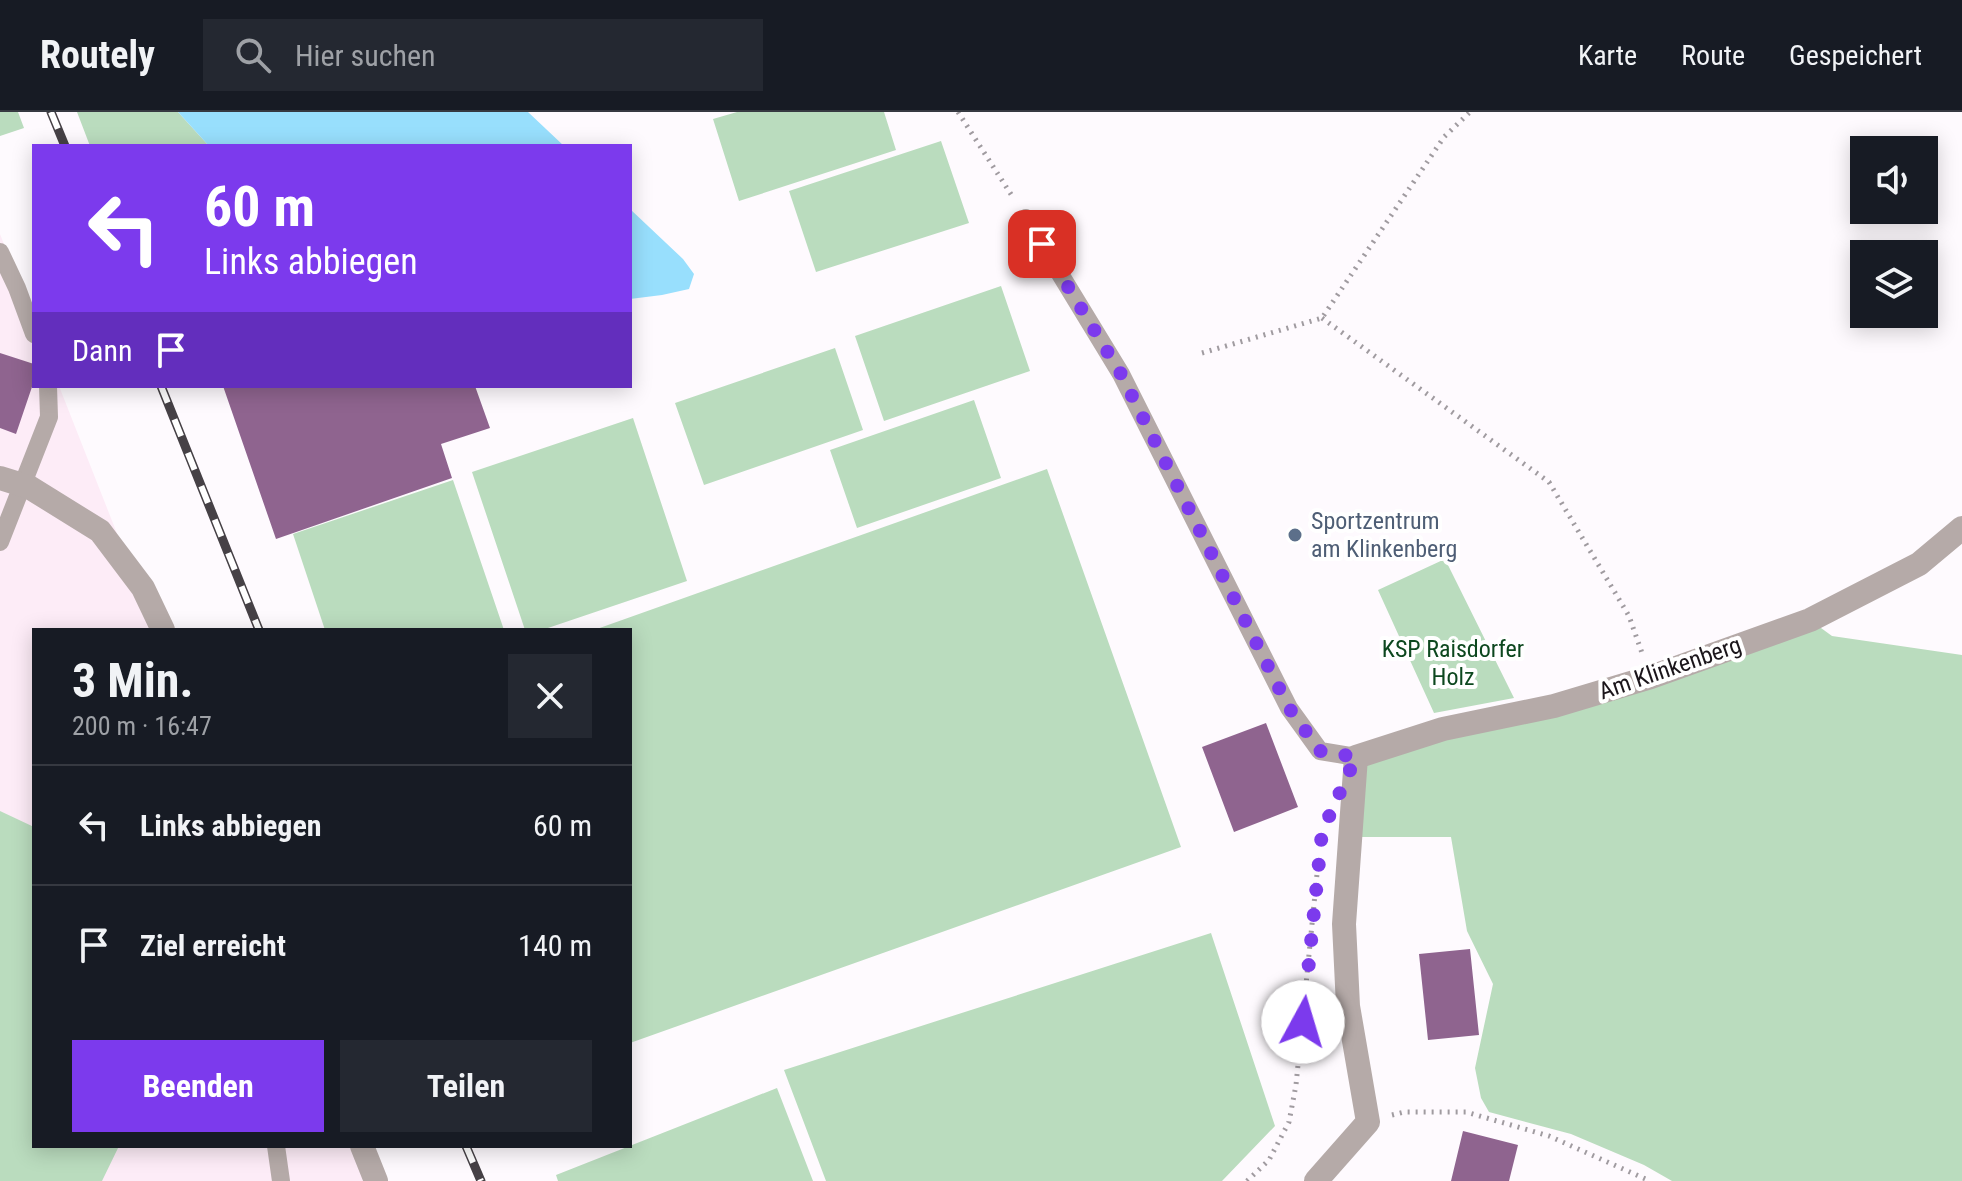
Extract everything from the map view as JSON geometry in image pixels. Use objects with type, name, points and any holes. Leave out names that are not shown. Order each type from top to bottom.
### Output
[{"type":"street","points":[[11,481],[29,487],[100,531],[143,588],[162,628]]},
{"type":"street","name":"Am Klinkenberg","points":[[1356,757],[1443,729],[1554,706],[1651,677],[1810,620],[1919,564],[1962,528]]},
{"type":"street","points":[[1316,1181],[1368,1122],[1348,1006],[1344,924],[1356,757]]},
{"type":"street","points":[[363,1148],[376,1181]]},
{"type":"lane","points":[[1026,218],[1121,374],[1289,708],[1320,751],[1356,757]]},
{"type":"lane","points":[[0,252],[32,329]]},
{"type":"lane","points":[[0,542],[11,481],[49,417],[48,388]]},
{"type":"lane","points":[[276,1148],[281,1181]]},
{"type":"path","points":[[958,112],[1026,218]]},
{"type":"path","points":[[1202,353],[1322,318],[1444,137],[1470,112]]},
{"type":"path","points":[[1322,318],[1549,482],[1629,616],[1651,677]]},
{"type":"path","points":[[1247,1181],[1269,1160],[1289,1122],[1296,1085],[1318,864]]},
{"type":"path","points":[[1368,1122],[1404,1112],[1466,1112],[1549,1136],[1650,1181]]},
{"type":"shaded area","points":[[0,234],[32,316],[32,388],[60,388],[154,628],[32,628],[32,1148],[357,1148],[369,1181],[0,1181]]},
{"type":"green space","points":[[0,112],[18,112],[24,128],[0,136]]},
{"type":"green space","points":[[77,112],[178,112],[207,144],[89,144]]},
{"type":"green space","points":[[737,112],[884,112],[896,150],[739,201],[713,119]]},
{"type":"green space","points":[[941,141],[969,223],[816,272],[789,191]]},
{"type":"green space","points":[[1001,286],[1030,371],[884,421],[855,336]]},
{"type":"green space","points":[[835,348],[863,430],[704,485],[675,403]]},
{"type":"green space","points":[[974,400],[1001,478],[857,528],[830,450]]},
{"type":"green space","points":[[633,418],[687,581],[548,628],[524,628],[472,472]]},
{"type":"green space","points":[[1047,469],[1181,847],[632,1042],[632,628],[600,628]]},
{"type":"green space","points":[[453,480],[503,628],[324,628],[293,534]]},
{"type":"green space","name":"KSP Raisdorfer Holz","points":[[1445,559],[1514,698],[1434,713],[1378,590]]},
{"type":"green space","points":[[1810,620],[1832,636],[1962,655],[1962,1181],[1672,1181],[1644,1165],[1571,1134],[1489,1112],[1481,1098],[1475,1068],[1493,984],[1467,931],[1451,837],[1362,837],[1356,757]]},
{"type":"green space","points":[[0,811],[32,826],[32,1148],[118,1148],[102,1181],[0,1181]]},
{"type":"green space","points":[[1211,933],[1275,1126],[1222,1181],[826,1181],[784,1070]]},
{"type":"green space","points":[[777,1088],[813,1181],[558,1181],[556,1175],[625,1148],[632,1148],[632,1145]]},
{"type":"water","points":[[178,112],[528,112],[562,144],[207,144]]},
{"type":"water","points":[[632,211],[683,259],[694,274],[689,289],[632,299]]},
{"type":"building","points":[[0,353],[32,363],[32,387],[16,434],[0,428]]},
{"type":"building","points":[[224,388],[476,388],[490,428],[441,444],[452,478],[276,539]]},
{"type":"building","points":[[1266,723],[1298,807],[1234,832],[1202,747]]},
{"type":"building","points":[[1470,949],[1479,1035],[1428,1040],[1419,954]]},
{"type":"building","points":[[1463,1131],[1518,1145],[1509,1181],[1451,1181]]},
{"type":"railway","points":[[51,112],[64,144]]},
{"type":"railway","points":[[162,388],[258,628]]},
{"type":"railway","points":[[467,1148],[481,1181]]},
{"type":"place","name":"Sportzentrum am Klinkenberg","points":[[1295,535]]},
{"type":"route","points":[[1042,244],[1121,374],[1289,708],[1320,751],[1356,757],[1322,832],[1303,1022]]}]
